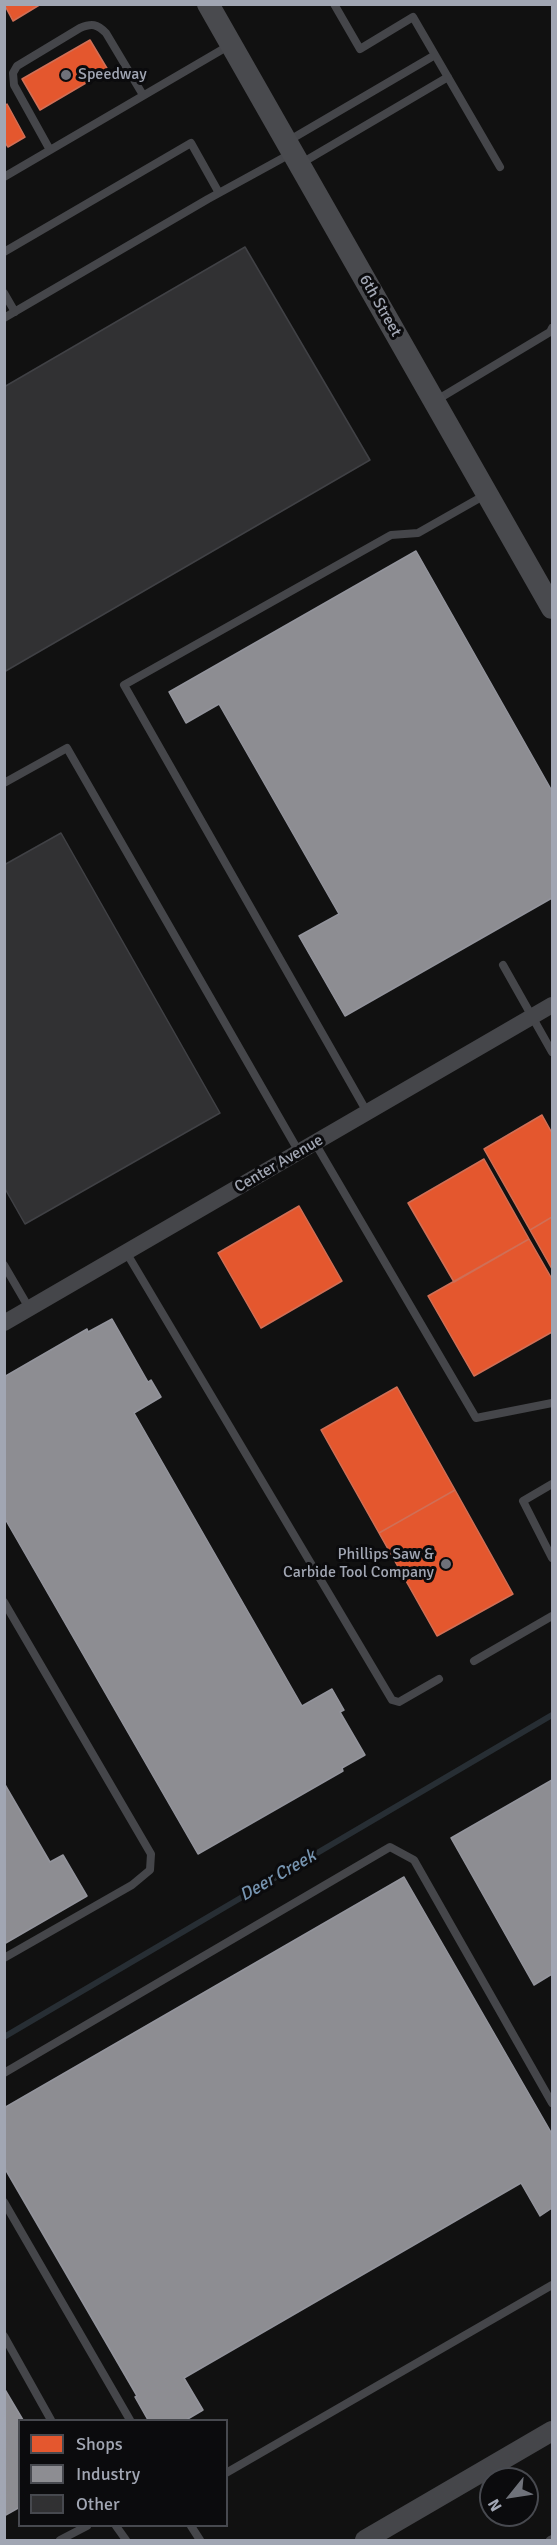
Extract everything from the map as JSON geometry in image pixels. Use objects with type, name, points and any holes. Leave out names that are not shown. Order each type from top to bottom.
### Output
[{"type":"main road","name":"6th Street","points":[[208,4],[552,608]]},
{"type":"street","name":"Center Avenue","points":[[4,1323],[552,1005]]},
{"type":"street","points":[[365,2541],[552,2431]]},
{"type":"lane","points":[[334,4],[360,49],[413,17],[501,166]]},
{"type":"lane","points":[[50,150],[14,85],[13,73],[17,66],[80,28],[90,24],[99,26],[106,33],[143,95]]},
{"type":"lane","points":[[4,177],[231,44]]},
{"type":"lane","points":[[293,153],[435,55]]},
{"type":"lane","points":[[4,318],[219,193],[293,153],[448,78]]},
{"type":"lane","points":[[4,252],[191,142],[219,193]]},
{"type":"lane","points":[[4,293],[15,312]]},
{"type":"lane","points":[[434,401],[550,332],[552,328]]},
{"type":"lane","points":[[367,1112],[124,686],[391,535],[418,533],[487,494]]},
{"type":"lane","points":[[4,783],[67,748],[299,1152]]},
{"type":"lane","points":[[503,965],[552,1052]]},
{"type":"lane","points":[[315,1143],[476,1418],[552,1403]]},
{"type":"lane","points":[[126,1252],[392,1700],[399,1702],[439,1679]]},
{"type":"lane","points":[[4,1265],[29,1308]]},
{"type":"lane","points":[[552,1484],[523,1502],[552,1558]]},
{"type":"lane","points":[[4,1602],[151,1854],[150,1870],[132,1885],[4,1958]]},
{"type":"lane","points":[[474,1661],[552,1616]]},
{"type":"lane","points":[[4,2073],[390,1847],[414,1860],[552,2103]]},
{"type":"lane","points":[[4,2202],[129,2419]]},
{"type":"lane","points":[[228,2472],[552,2285]]},
{"type":"lane","points":[[4,2336],[50,2419]]},
{"type":"lane","points":[[60,2541],[85,2527]]},
{"type":"lane","points":[[117,2527],[126,2541]]},
{"type":"lane","points":[[192,2527],[200,2541]]},
{"type":"building: Shops","points":[[4,4],[41,4],[13,21]]},
{"type":"building: Shops","points":[[90,40],[108,70],[40,110],[22,79]]},
{"type":"building: Shops","points":[[7,104],[25,137],[8,147],[4,141],[4,106]]},
{"type":"building: Shops","points":[[542,1115],[552,1133],[552,1217],[530,1230],[484,1149]]},
{"type":"building: Shops","points":[[484,1159],[529,1239],[454,1282],[408,1203]]},
{"type":"building: Shops","points":[[299,1206],[342,1281],[261,1328],[218,1253]]},
{"type":"building: Shops","points":[[552,1217],[552,1269],[530,1230]]},
{"type":"building: Shops","points":[[529,1239],[552,1279],[552,1332],[474,1376],[428,1296]]},
{"type":"building: Shops","points":[[397,1387],[455,1490],[379,1533],[321,1430]]},
{"type":"building: Shops","name":"Phillips Saw & Carbide Tool Company","points":[[455,1490],[513,1594],[437,1636],[379,1533]]},
{"type":"building: Industry","points":[[416,551],[552,791],[552,898],[345,1016],[299,936],[339,914],[219,704],[186,723],[169,692]]},
{"type":"building: Industry","points":[[112,1319],[148,1382],[151,1380],[161,1397],[134,1413],[302,1706],[332,1689],[344,1710],[340,1712],[365,1755],[342,1768],[343,1771],[198,1854],[4,1517],[4,1377],[87,1329],[88,1332]]},
{"type":"building: Industry","points":[[552,1780],[552,1974],[534,1985],[451,1838]]},
{"type":"building: Industry","points":[[4,1783],[50,1862],[63,1855],[87,1896],[4,1944]]},
{"type":"building: Industry","points":[[404,1877],[552,2134],[552,2208],[540,2216],[521,2183],[184,2378],[203,2410],[188,2419],[147,2419],[135,2397],[137,2396],[4,2167],[4,2108]]},
{"type":"building: Industry","points":[[4,2388],[22,2419],[18,2419],[18,2508],[4,2516]]},
{"type":"building: Other","points":[[245,247],[370,460],[4,672],[4,387]]},
{"type":"building: Other","points":[[61,833],[220,1113],[25,1224],[4,1187],[4,865]]},
{"type":"waterway","name":"Deer Creek","points":[[4,2037],[552,1715]]},
{"type":"place","name":"Speedway","points":[[66,75]]},
{"type":"place","name":"Phillips Saw & Carbide Tool Company","points":[[446,1564]]}]
